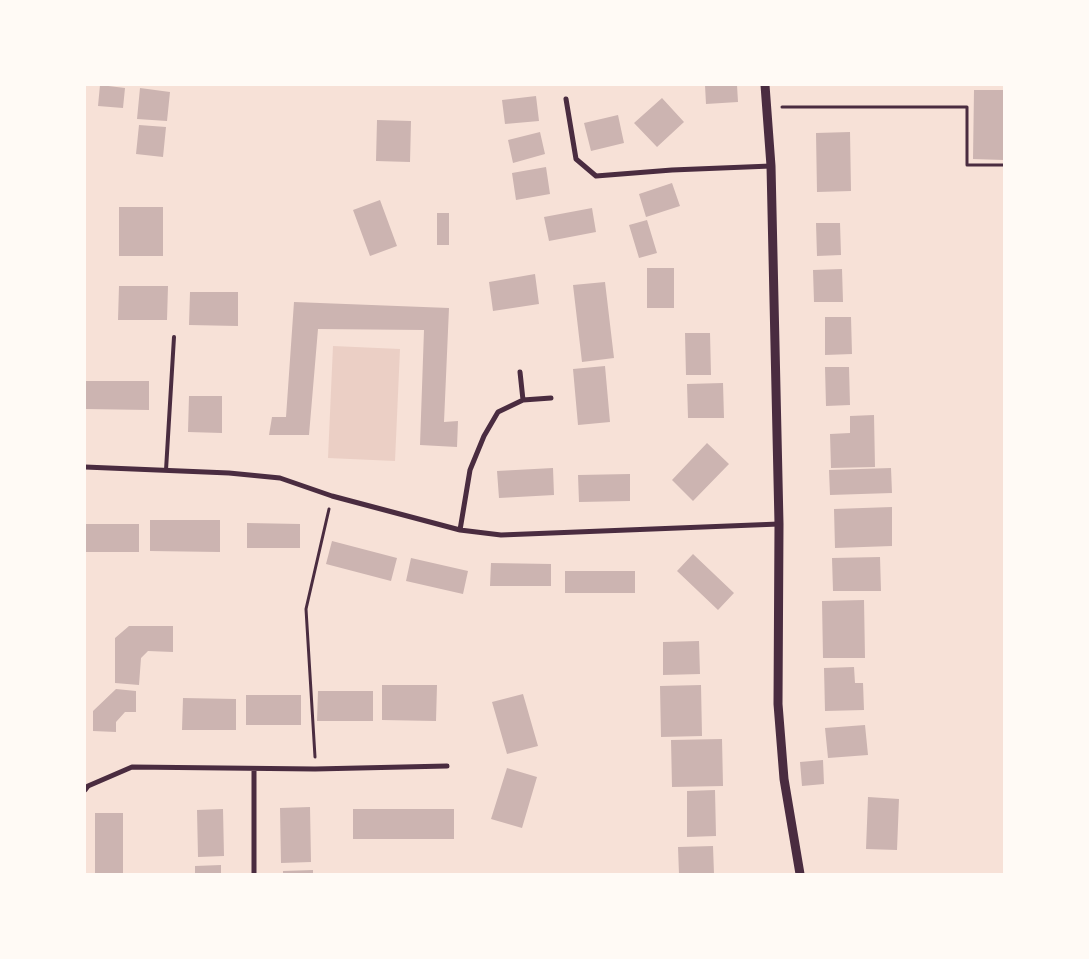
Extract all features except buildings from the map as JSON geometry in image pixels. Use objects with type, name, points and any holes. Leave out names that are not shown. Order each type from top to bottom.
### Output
[{"type":"street","points":[[765,85],[771,166],[780,524],[778,704],[784,780],[800,874]]},
{"type":"street","points":[[566,99],[576,159],[596,176],[672,170],[771,166]]},
{"type":"street","points":[[520,372],[522,400]]},
{"type":"street","points":[[460,530],[470,470],[484,436],[498,412],[522,400],[551,398]]},
{"type":"street","points":[[85,467],[230,473],[280,478],[332,496],[460,530],[501,535],[780,524]]},
{"type":"street","points":[[85,790],[88,786],[132,767],[315,769],[447,766]]},
{"type":"street","points":[[254,769],[254,874]]},
{"type":"lane","points":[[166,470],[174,337]]},
{"type":"path","points":[[766,106],[967,107],[967,165],[1004,166]]},
{"type":"path","points":[[315,769],[306,609],[332,496]]},
{"type":"shaded area","points":[[333,346],[400,349],[395,461],[328,458]]}]
